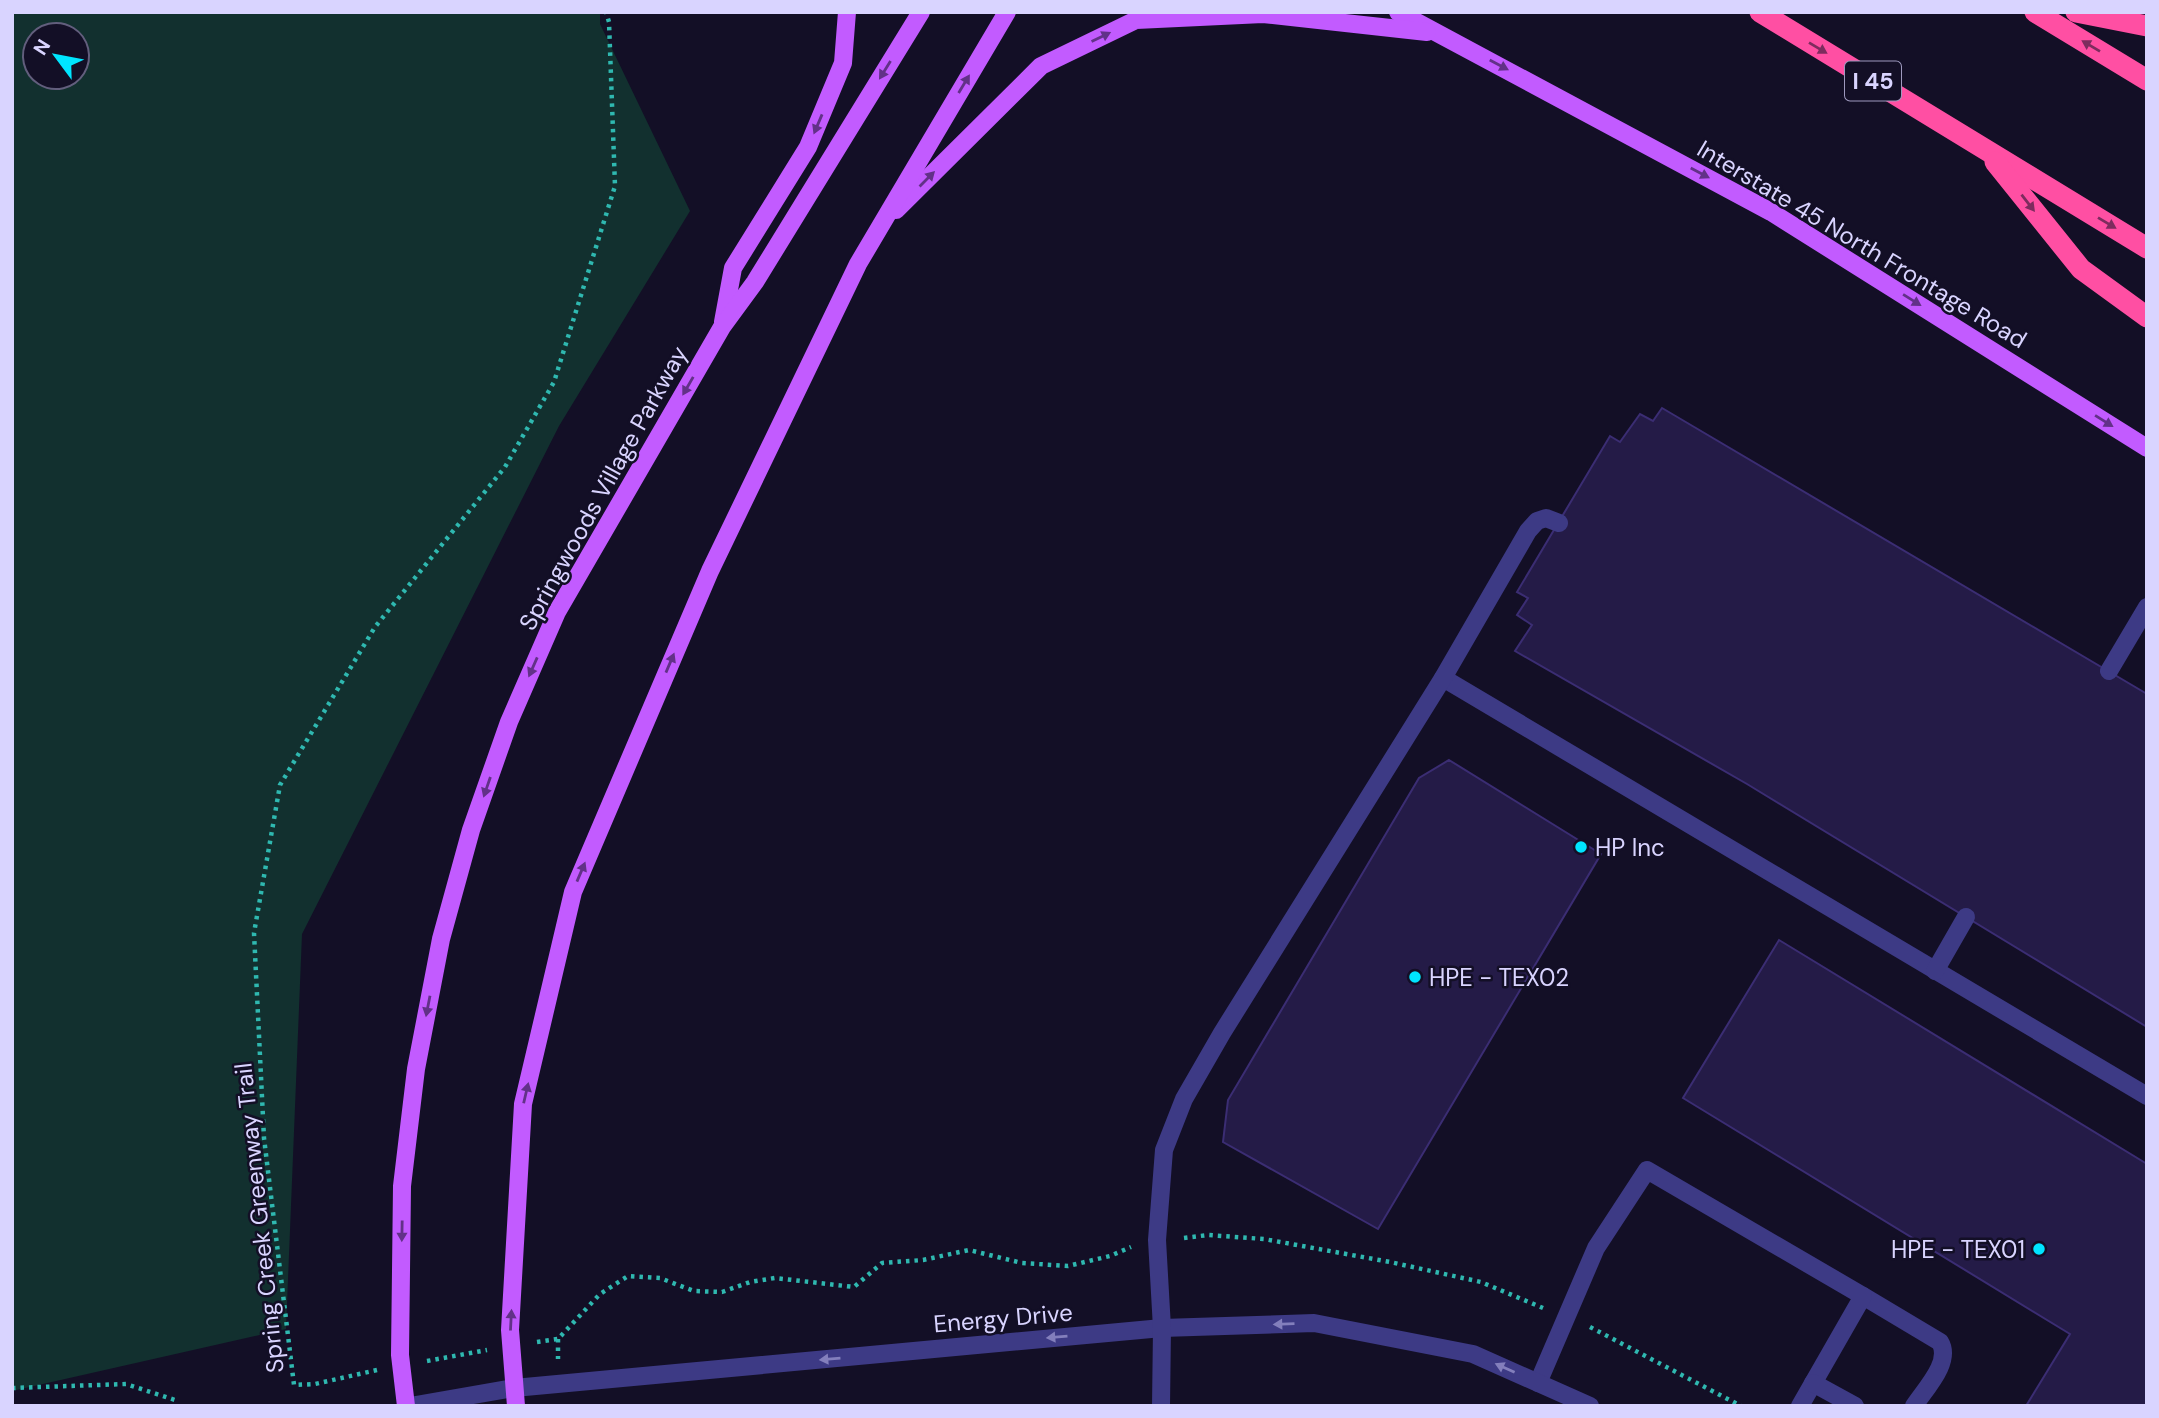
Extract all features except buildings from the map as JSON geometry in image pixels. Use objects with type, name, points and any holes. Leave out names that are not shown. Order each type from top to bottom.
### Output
[{"type":"highway","name":"I 45","points":[[1760,12],[2147,247]]},
{"type":"highway","points":[[2035,12],[2147,80]]},
{"type":"highway","points":[[2076,12],[2147,26]]},
{"type":"highway","points":[[1985,149],[2081,270],[2147,317]]},
{"type":"main road","points":[[722,327],[733,268],[808,146],[843,63],[847,12]]},
{"type":"main road","name":"Springwoods Village Parkway","points":[[408,1406],[401,1365],[402,1186],[416,1069],[441,939],[471,830],[509,722],[558,612],[722,327],[755,282],[921,12]]},
{"type":"main road","points":[[515,1397],[510,1331],[523,1104],[573,892],[709,571],[858,264],[1007,12]]},
{"type":"main road","name":"Interstate 45 North Frontage Road","points":[[1398,12],[1771,212],[2147,448]]},
{"type":"main road","points":[[879,227],[1041,66],[1136,20],[1263,14],[1439,33]]},
{"type":"street","points":[[1161,1406],[1162,1328],[1157,1240],[1164,1150],[1184,1099],[1222,1033],[1443,678],[1528,531],[1537,521],[1546,518],[1559,523]]},
{"type":"street","points":[[2109,671],[2147,607]]},
{"type":"street","points":[[1443,678],[2147,1096]]},
{"type":"street","points":[[1935,971],[1966,917]]},
{"type":"street","points":[[1538,1383],[1596,1248],[1647,1170],[1940,1342],[1945,1350],[1944,1360],[1914,1406]]},
{"type":"street","points":[[1800,1406],[1863,1296]]},
{"type":"street","name":"Energy Drive","points":[[408,1406],[1162,1328],[1314,1323],[1473,1354],[1590,1406]]},
{"type":"street","points":[[1814,1383],[1855,1406]]},
{"type":"path","name":"Spring Creek Greenway Trail","points":[[401,1365],[315,1384],[294,1385],[264,1138],[254,933],[280,785],[375,627],[505,467],[554,382],[615,186],[609,22],[606,12]]},
{"type":"path","points":[[401,1365],[558,1339],[600,1294],[628,1276],[660,1278],[694,1291],[722,1292],[750,1282],[775,1278],[854,1287],[882,1263],[923,1260],[969,1250],[1022,1263],[1068,1266],[1111,1256],[1141,1242],[1208,1236],[1264,1239],[1481,1282],[1566,1316],[1741,1406]]},
{"type":"path","points":[[12,1388],[126,1384],[175,1400]]},
{"type":"green space","points":[[12,12],[600,12],[600,24],[690,211],[559,426],[302,934],[286,1329],[12,1391]]},
{"type":"place","name":"HP Inc","points":[[1581,847]]},
{"type":"place","name":"HPE - TEX02","points":[[1415,977]]},
{"type":"place","name":"HPE - TEX01","points":[[2039,1249]]}]
